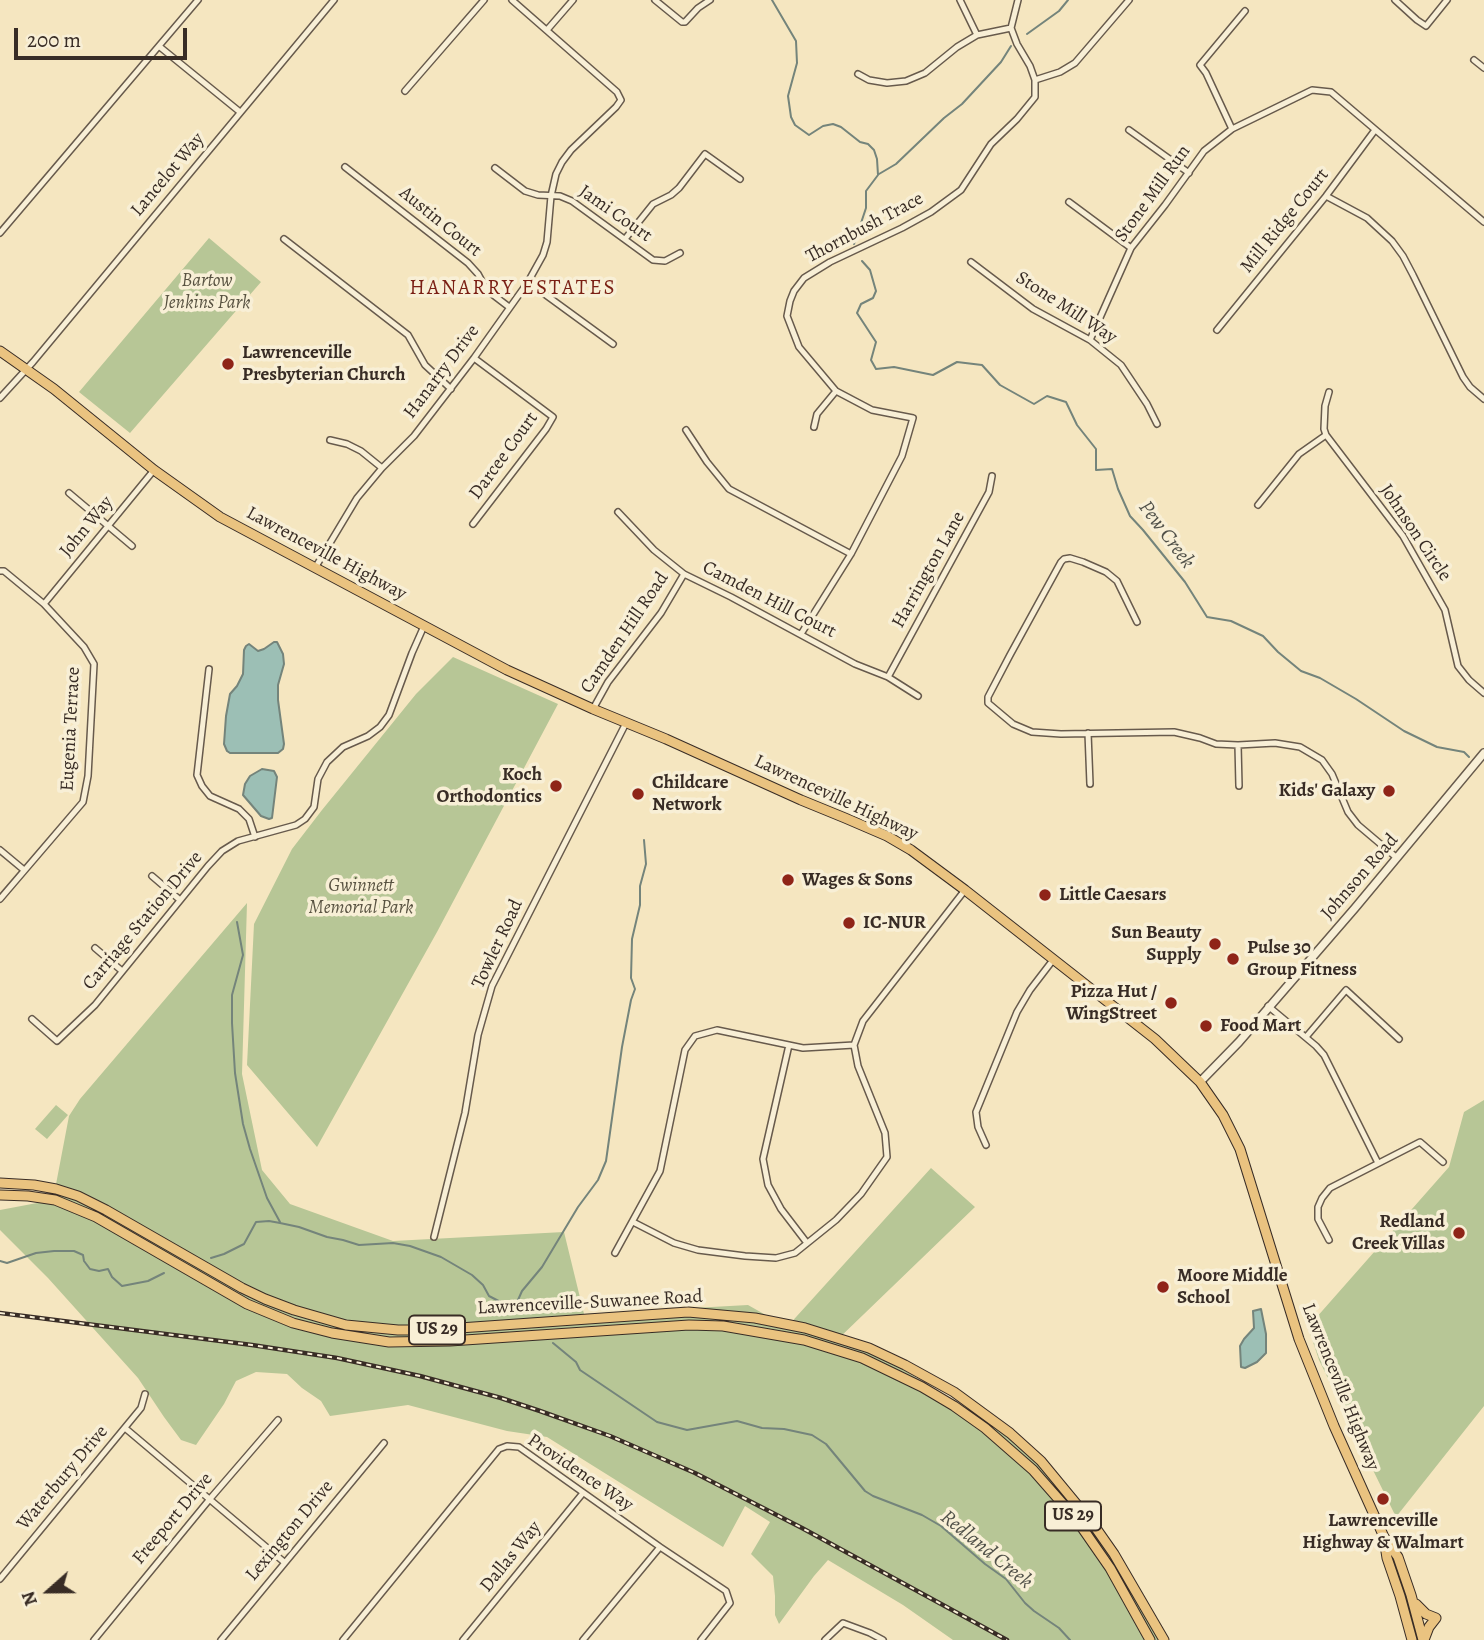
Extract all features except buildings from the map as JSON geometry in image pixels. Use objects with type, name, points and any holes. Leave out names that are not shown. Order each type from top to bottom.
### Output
[{"type":"main road","name":"Lawrenceville Highway","points":[[0,351],[54,389],[154,470],[220,517],[335,580],[507,670],[887,836],[911,850],[1155,1039],[1200,1082],[1223,1115],[1240,1149],[1299,1339],[1334,1426],[1384,1537],[1398,1557],[1424,1640]]},
{"type":"main road","name":"Lawrenceville-Suwanee Road","points":[[0,1183],[34,1185],[78,1196],[242,1288],[304,1314],[346,1325],[431,1330],[688,1312],[755,1318],[806,1328],[869,1348],[950,1390],[1010,1433],[1041,1461],[1094,1524],[1164,1640]]},
{"type":"main road","name":"Lawrenceville-Suwanee Road","points":[[0,1195],[55,1200],[75,1208],[96,1217],[247,1304],[293,1322],[332,1333],[389,1342],[689,1325],[723,1326],[804,1340],[862,1358],[954,1406],[985,1428],[1033,1470],[1076,1518],[1110,1568],[1150,1640]]},
{"type":"main road","points":[[1033,1470],[1041,1461]]},
{"type":"main road","name":"Lawrenceville Highway","points":[[1384,1537],[1387,1558],[1412,1640]]},
{"type":"main road","points":[[1411,1595],[1417,1607],[1436,1618],[1424,1640]]},
{"type":"main road","points":[[1134,1611],[1143,1605]]},
{"type":"street","points":[[0,233],[198,0]]},
{"type":"street","name":"Lancelot Way","points":[[0,398],[334,0]]},
{"type":"street","points":[[405,90],[484,0]]},
{"type":"street","name":"Hanarry Drive","points":[[316,568],[357,498],[414,436],[528,282],[547,242],[551,196],[562,162],[621,100],[617,92],[512,0]]},
{"type":"street","points":[[547,30],[573,0]]},
{"type":"street","points":[[655,0],[682,22],[688,20],[698,8],[710,0]]},
{"type":"street","points":[[960,0],[977,34]]},
{"type":"street","points":[[1018,0],[1011,28],[1034,80],[1060,72],[1075,63],[1129,0]]},
{"type":"street","points":[[1395,0],[1426,26],[1447,0]]},
{"type":"street","points":[[1232,129],[1200,65],[1245,11]]},
{"type":"street","points":[[858,74],[869,80],[887,83],[906,81],[925,73],[977,34],[1011,28]]},
{"type":"street","points":[[160,47],[240,112]]},
{"type":"street","points":[[1474,60],[1484,68]]},
{"type":"street","name":"Thornbush Trace","points":[[801,634],[851,554],[902,456],[913,418],[873,410],[836,391],[799,347],[787,316],[794,291],[804,278],[830,262],[902,228],[961,190],[991,144],[1035,97],[1034,80]]},
{"type":"street","name":"Stone Mill Run","points":[[1090,340],[1131,248],[1204,150],[1232,129],[1312,90],[1331,92],[1484,222]]},
{"type":"street","points":[[1129,130],[1189,173]]},
{"type":"street","name":"Mill Ridge Court","points":[[1217,330],[1375,130]]},
{"type":"street","points":[[625,239],[653,204],[679,188],[705,154],[740,179]]},
{"type":"street","name":"Austin Court","points":[[345,167],[468,263],[492,294],[509,307]]},
{"type":"street","name":"Jami Court","points":[[495,168],[525,191],[538,195],[560,196],[572,201],[653,260],[665,261],[680,253]]},
{"type":"street","points":[[1326,195],[1367,218],[1392,240],[1413,275],[1463,377],[1484,399]]},
{"type":"street","points":[[1069,202],[1131,248]]},
{"type":"street","points":[[284,239],[408,335],[425,365],[451,389]]},
{"type":"street","name":"Stone Mill Way","points":[[971,262],[1033,309],[1090,340],[1121,365],[1157,424]]},
{"type":"street","points":[[528,282],[613,344]]},
{"type":"street","name":"Darcee Court","points":[[473,524],[553,417],[474,358]]},
{"type":"street","points":[[814,427],[817,414],[836,391]]},
{"type":"street","points":[[1258,505],[1299,454],[1326,435],[1325,405],[1329,392]]},
{"type":"street","points":[[686,430],[729,489],[851,554]]},
{"type":"street","name":"Johnson Circle","points":[[1326,435],[1403,536],[1445,610],[1458,666],[1484,693]]},
{"type":"street","points":[[330,440],[354,447],[382,468]]},
{"type":"street","name":"John Way","points":[[44,604],[154,470]]},
{"type":"street","name":"Harrington Lane","points":[[888,677],[989,492],[992,476]]},
{"type":"street","points":[[69,493],[132,546]]},
{"type":"street","name":"Camden Hill Court","points":[[618,512],[653,550],[684,574],[855,664],[888,677],[918,696]]},
{"type":"street","points":[[1137,622],[1117,582],[1106,572],[1083,562],[1065,559],[988,697],[988,704],[1013,724],[1032,732],[1174,732],[1200,737],[1216,744],[1275,743],[1300,747],[1322,760],[1332,774],[1348,812],[1358,825],[1397,858]]},
{"type":"street","name":"Eugenia Terrace","points":[[0,571],[4,571],[44,604],[84,647],[94,664],[88,776],[83,803],[0,899]]},
{"type":"street","name":"Camden Hill Road","points":[[593,709],[608,682],[661,613],[684,574]]},
{"type":"street","name":"Carriage Station Drive","points":[[32,1019],[57,1041],[94,1005],[222,851],[238,841],[296,825],[305,819],[314,807],[318,779],[327,762],[343,747],[368,736],[380,727],[389,715],[424,626]]},
{"type":"street","points":[[209,669],[197,775],[210,796],[239,809],[249,818],[255,837]]},
{"type":"street","name":"Towler Road","points":[[434,1237],[465,1113],[478,1035],[492,986],[626,723]]},
{"type":"street","points":[[1088,733],[1090,784]]},
{"type":"street","points":[[1238,745],[1239,786]]},
{"type":"street","name":"Johnson Road","points":[[1200,1082],[1239,1042],[1484,753]]},
{"type":"street","points":[[0,850],[24,870]]},
{"type":"street","points":[[152,876],[180,900]]},
{"type":"street","points":[[633,1222],[674,1243],[698,1250],[776,1258],[795,1252],[836,1220],[861,1194],[887,1157],[885,1133],[858,1066],[855,1045],[863,1021],[965,890]]},
{"type":"street","points":[[95,948],[122,971]]},
{"type":"street","points":[[986,1145],[978,1127],[976,1112],[1017,1012],[1053,960]]},
{"type":"street","points":[[1306,1037],[1346,989],[1399,1039]]},
{"type":"street","points":[[1268,1006],[1324,1055],[1378,1163]]},
{"type":"street","points":[[615,1253],[660,1171],[685,1050],[695,1036],[717,1030],[803,1048],[855,1045]]},
{"type":"street","points":[[789,1045],[763,1159],[768,1185],[781,1209],[807,1243]]},
{"type":"street","points":[[1329,1240],[1318,1219],[1318,1207],[1330,1188],[1420,1142],[1443,1162]]},
{"type":"street","name":"Waterbury Drive","points":[[0,1579],[141,1408],[145,1394]]},
{"type":"street","name":"Freeport Drive","points":[[94,1640],[278,1420]]},
{"type":"street","points":[[125,1428],[284,1562]]},
{"type":"street","name":"Lexington Drive","points":[[221,1640],[384,1443]]},
{"type":"street","name":"Providence Way","points":[[343,1640],[499,1450],[507,1446],[519,1447],[726,1591],[730,1603],[701,1640]]},
{"type":"street","name":"Dallas Way","points":[[463,1640],[583,1493]]},
{"type":"street","points":[[583,1640],[660,1547]]},
{"type":"street","points":[[825,1640],[843,1623],[883,1640]]},
{"type":"green space","name":"Bartow Jenkins Park","points":[[209,238],[261,282],[130,433],[79,392]]},
{"type":"green space","name":"Gwinnett Memorial Park","points":[[453,657],[558,704],[437,932],[317,1147],[247,1065],[254,924],[292,849],[416,694]]},
{"type":"green space","points":[[247,903],[242,1074],[262,1170],[290,1204],[393,1241],[564,1232],[584,1314],[748,1305],[787,1327],[931,1168],[975,1207],[836,1341],[878,1354],[1039,1454],[1167,1640],[953,1640],[903,1605],[828,1560],[779,1624],[775,1615],[773,1576],[751,1554],[770,1522],[745,1506],[723,1547],[547,1437],[507,1431],[408,1405],[330,1416],[321,1401],[287,1374],[256,1372],[236,1381],[196,1445],[181,1440],[138,1378],[48,1278],[0,1230],[0,1210],[53,1200],[69,1116],[80,1099]]},
{"type":"green space","points":[[1484,1100],[1484,1406],[1396,1517],[1319,1360],[1308,1327],[1449,1167],[1464,1112]]},
{"type":"green space","points":[[56,1105],[68,1115],[47,1139],[35,1129]]},
{"type":"water","points":[[277,642],[283,654],[284,664],[278,685],[283,749],[278,753],[230,753],[224,744],[226,716],[230,694],[243,674],[244,650],[249,644],[258,651]]},
{"type":"water","points":[[262,769],[274,771],[277,777],[272,818],[269,819],[261,816],[243,795],[250,776]]},
{"type":"water","points":[[1261,1309],[1266,1334],[1266,1353],[1257,1362],[1245,1368],[1241,1367],[1240,1346],[1254,1328],[1253,1311]]},
{"type":"waterway","name":"Pew Creek","points":[[772,0],[796,41],[797,63],[788,96],[795,125],[809,135],[823,126],[833,124],[874,150],[878,175],[866,191],[866,208],[854,244]]},
{"type":"waterway","points":[[1027,34],[1059,11],[1068,0]]},
{"type":"waterway","points":[[879,174],[896,164],[962,104],[1001,62],[1011,46]]},
{"type":"waterway","name":"Pew Creek","points":[[862,261],[870,270],[876,291],[873,298],[861,304],[857,313],[876,342],[871,360],[876,369],[894,367],[933,375],[957,362],[982,365],[1000,385],[1034,404],[1047,396],[1066,402],[1077,425],[1096,449],[1096,470],[1112,469],[1130,516],[1185,582],[1207,617],[1231,621],[1263,636],[1301,671],[1320,678],[1404,731],[1437,747],[1464,752],[1469,757]]},
{"type":"waterway","points":[[514,1309],[522,1291],[542,1267],[578,1207],[598,1180],[606,1161],[622,1047],[635,989],[631,978],[632,939],[646,864],[644,840]]},
{"type":"waterway","points":[[237,922],[243,955],[232,995],[235,1073],[250,1149],[267,1198],[280,1222]]},
{"type":"waterway","name":"Redland Creek","points":[[211,1258],[244,1244],[256,1222],[269,1221],[359,1245],[393,1243],[410,1246],[441,1257],[472,1275],[483,1285],[489,1296],[517,1313]]},
{"type":"waterway","name":"Redland Creek","points":[[0,1261],[7,1263],[36,1253],[74,1251],[83,1255],[90,1269],[108,1269],[122,1286],[148,1281],[164,1273]]},
{"type":"waterway","name":"Redland Creek","points":[[553,1343],[576,1362],[580,1370],[657,1422],[687,1430],[737,1421],[762,1428],[812,1435],[826,1444],[865,1491],[941,1526],[1006,1579],[1025,1603],[1059,1628],[1070,1640]]},
{"type":"railway","points":[[0,1313],[337,1358],[420,1376],[501,1398],[610,1436],[695,1473],[1007,1640]]},
{"type":"place","name":"Lawrenceville Presbyterian Church","points":[[228,364]]},
{"type":"place","name":"Koch Orthodontics","points":[[556,786]]},
{"type":"place","name":"Kids' Galaxy","points":[[1389,791]]},
{"type":"place","name":"Childcare Network","points":[[638,794]]},
{"type":"place","name":"Wages & Sons","points":[[788,880]]},
{"type":"place","name":"Little Caesars","points":[[1045,895]]},
{"type":"place","name":"IC-NUR","points":[[849,923]]},
{"type":"place","name":"Sun Beauty Supply","points":[[1215,944]]},
{"type":"place","name":"Pulse 30 Group Fitness","points":[[1233,959]]},
{"type":"place","name":"Pizza Hut / WingStreet","points":[[1171,1003]]},
{"type":"place","name":"Food Mart","points":[[1206,1026]]},
{"type":"place","name":"Redland Creek Villas","points":[[1459,1233]]},
{"type":"place","name":"Moore Middle School","points":[[1163,1287]]},
{"type":"place","name":"Lawrenceville Highway & Walmart","points":[[1383,1499]]},
{"type":"district","name":"HANARRY ESTATES","points":[[513,289]]}]
